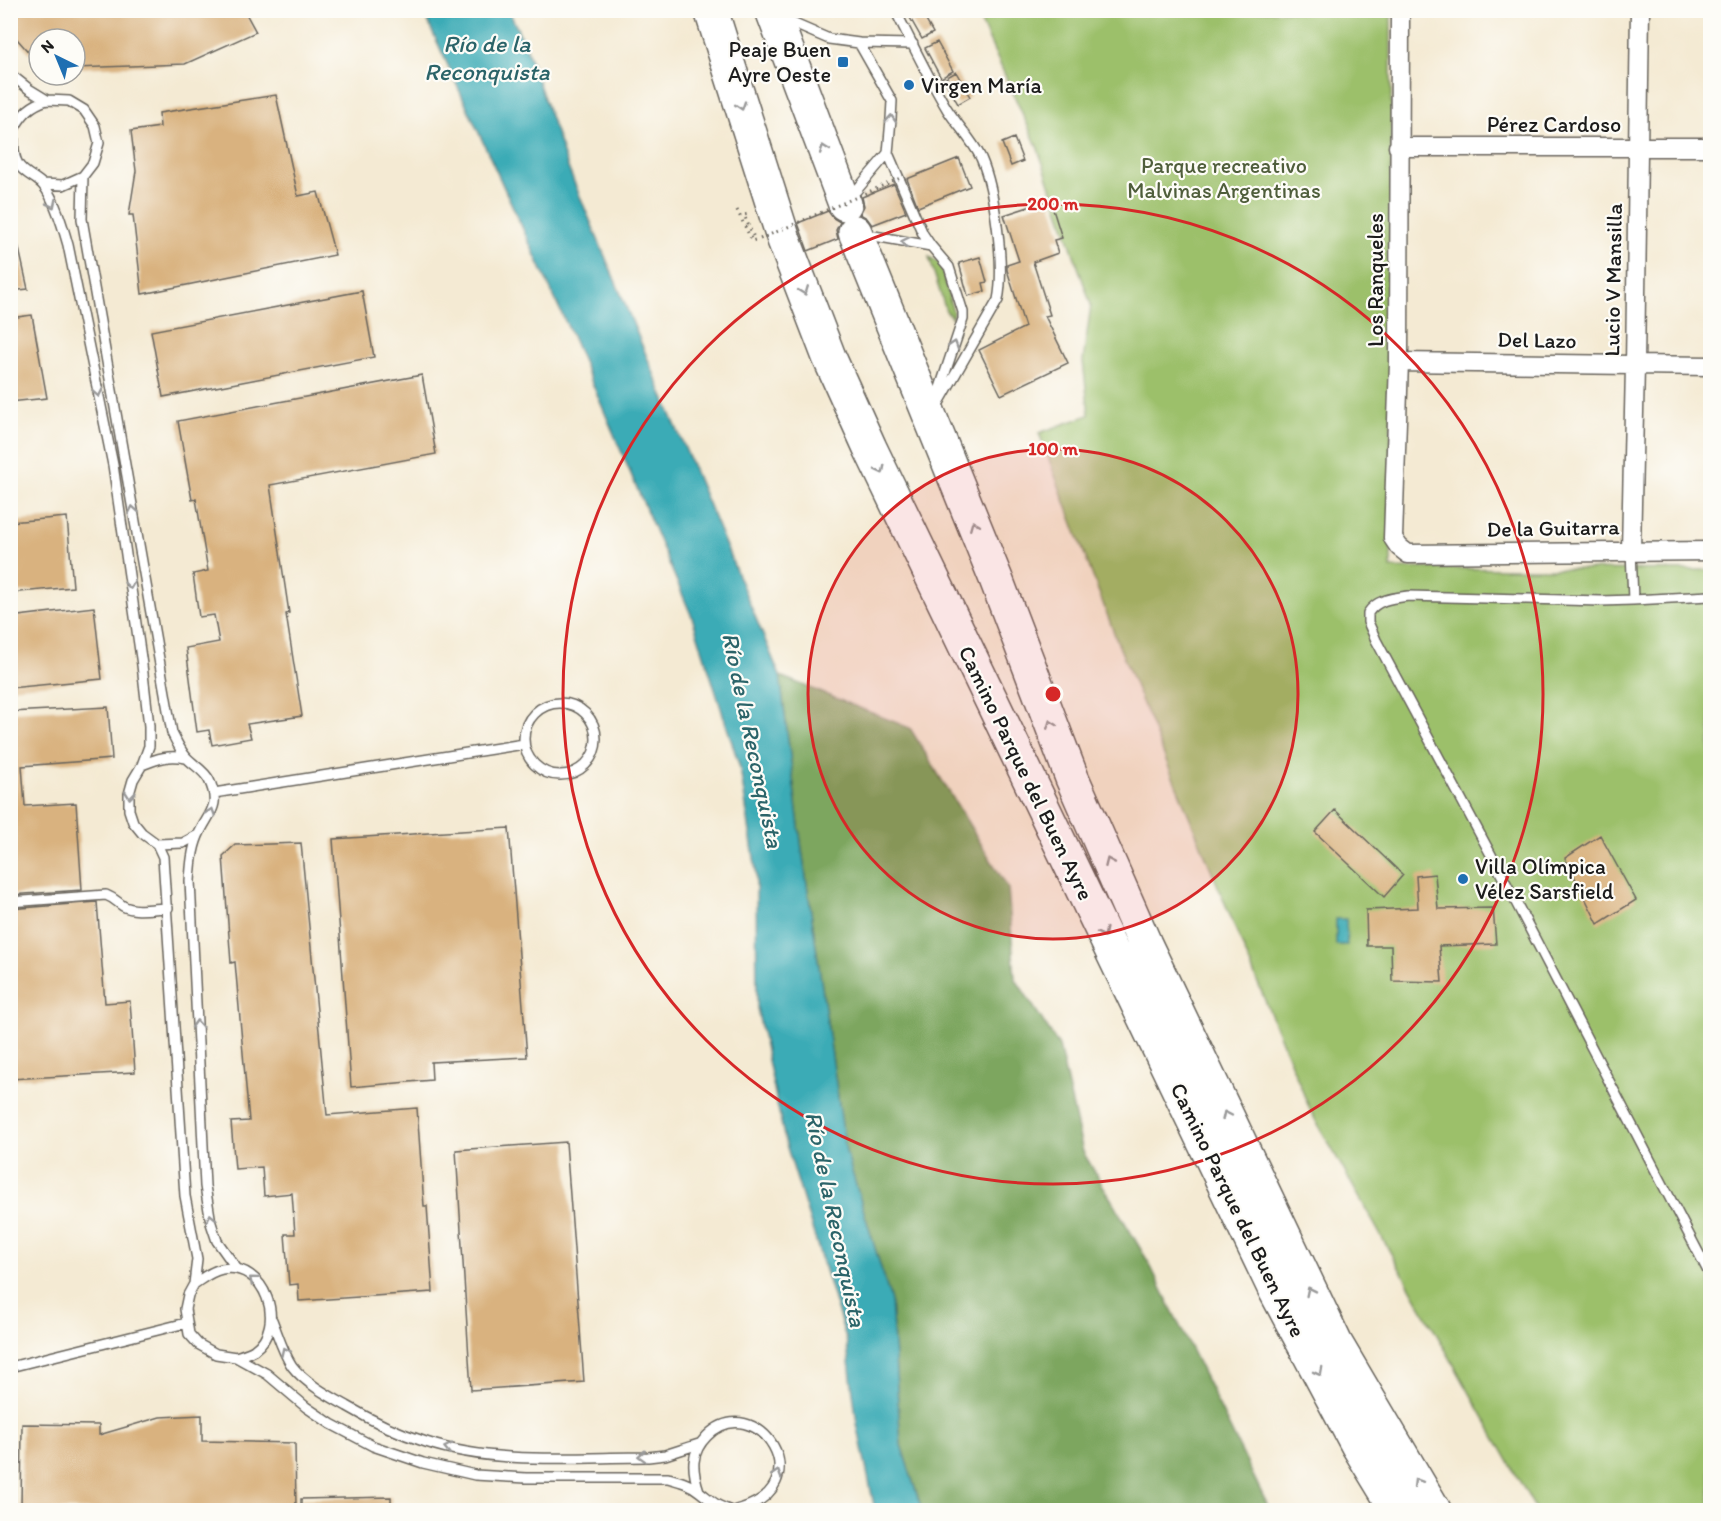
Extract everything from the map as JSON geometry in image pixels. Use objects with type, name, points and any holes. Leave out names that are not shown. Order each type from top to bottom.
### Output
[{"type":"highway","name":"Camino Parque del Buen Ayre","points":[[711,10],[784,240],[829,357],[865,438],[1274,1288],[1358,1446],[1397,1510]]},
{"type":"highway","name":"Camino Parque del Buen Ayre","points":[[773,13],[850,218],[996,579],[1072,778],[1144,944],[1336,1344],[1434,1510]]},
{"type":"street","name":"Los Ranqueles","points":[[1399,548],[1393,538],[1399,362],[1400,10]]},
{"type":"street","name":"Lucio V Mansilla","points":[[1631,550],[1640,10]]},
{"type":"street","name":"Pérez Cardoso","points":[[1398,147],[1710,147]]},
{"type":"street","name":"Del Lazo","points":[[1399,362],[1710,366]]},
{"type":"street","name":"De la Guitarra","points":[[1399,548],[1408,554],[1710,551]]},
{"type":"lane","points":[[895,10],[947,109],[981,157],[995,212],[1001,284],[998,300],[930,418]]},
{"type":"lane","points":[[773,13],[829,39],[860,43],[913,44]]},
{"type":"lane","points":[[860,43],[892,101],[888,153],[850,218],[931,246]]},
{"type":"lane","points":[[10,74],[47,100]]},
{"type":"lane","points":[[47,100],[69,101],[84,110],[95,126],[99,142],[93,163],[83,176],[63,185],[42,184],[30,177],[17,164],[12,142],[13,124],[34,104],[47,100]]},
{"type":"lane","points":[[888,153],[923,234],[949,267],[963,312],[963,319],[930,418]]},
{"type":"lane","points":[[83,176],[82,219],[172,733],[186,758],[208,777],[214,793],[214,807],[198,835],[190,881],[205,1185],[211,1223],[217,1241],[237,1269]]},
{"type":"lane","points":[[42,184],[62,224],[68,245],[113,465],[142,665],[149,746],[133,780],[129,794],[129,810],[137,828],[157,844],[163,857],[185,1196],[197,1259],[194,1284],[188,1295],[185,1309],[189,1334],[198,1344],[216,1354],[236,1357],[267,1374],[306,1407],[331,1424],[373,1446],[423,1463],[475,1475],[526,1478],[668,1478],[684,1483],[699,1491],[712,1504],[729,1510]]},
{"type":"lane","points":[[1631,550],[1633,600]]},
{"type":"lane","points":[[1710,596],[1600,601],[1408,596],[1373,605],[1368,613],[1368,622],[1376,640],[1502,874],[1710,1275]]},
{"type":"lane","points":[[566,703],[576,707],[592,723],[595,734],[595,746],[590,758],[582,767],[571,773],[559,775],[546,772],[536,766],[528,756],[524,744],[524,733],[534,714],[554,704],[566,703]]},
{"type":"lane","points":[[214,793],[524,744]]},
{"type":"lane","points":[[142,765],[159,757],[186,758]]},
{"type":"lane","points":[[157,844],[183,843],[198,835]]},
{"type":"lane","points":[[10,902],[106,895],[114,898],[123,906],[135,909],[168,908]]},
{"type":"lane","points":[[194,1284],[207,1274],[223,1269],[237,1269],[249,1275],[261,1286],[269,1299],[272,1320],[292,1366],[304,1378],[364,1416],[427,1443],[471,1452],[520,1457],[648,1457],[665,1455],[699,1444]]},
{"type":"lane","points":[[236,1357],[254,1349],[267,1335],[272,1320]]},
{"type":"lane","points":[[10,1367],[186,1323]]},
{"type":"lane","points":[[699,1491],[693,1461],[699,1444],[712,1431],[731,1423],[749,1424],[764,1434],[776,1448],[780,1465],[777,1480],[767,1495],[750,1507],[736,1510]]},
{"type":"path","points":[[757,231],[760,240],[904,176]]},
{"type":"path","points":[[737,210],[752,242],[755,240],[744,215],[750,213],[754,222]]},
{"type":"green space","name":"Villa Olímpica Vélez Sarsfield","points":[[976,11],[1391,11],[1391,568],[1710,570],[1710,1510],[1536,1510],[1311,1112],[1119,646],[1039,433],[1089,415],[1083,361],[1091,305],[1037,146]]},
{"type":"green space","points":[[929,257],[940,263],[953,312],[952,318],[946,311]]},
{"type":"green space","points":[[780,676],[910,728],[1008,888],[1015,978],[1059,1046],[1083,1152],[1149,1263],[1270,1510],[922,1510],[901,1445],[891,1301],[846,1152],[802,850]]},
{"type":"water","name":"Río de la Reconquista","points":[[423,11],[509,11],[526,47],[569,170],[780,676],[802,850],[846,1152],[891,1301],[901,1445],[922,1510],[875,1510],[857,1424],[846,1338],[785,1141],[757,1008],[756,871],[740,768],[692,617],[572,336]]},
{"type":"water","points":[[1336,919],[1346,919],[1347,945],[1336,945]]},
{"type":"building","points":[[10,10],[244,10],[256,32],[185,64],[87,68],[87,27],[27,27],[27,50],[10,31]]},
{"type":"building","points":[[920,10],[933,33],[922,39],[909,16]]},
{"type":"building","points":[[937,42],[953,71],[941,78],[925,48]]},
{"type":"building","points":[[956,72],[970,97],[958,104],[944,79]]},
{"type":"building","points":[[276,95],[298,196],[318,192],[335,255],[142,294],[133,215],[129,215],[136,171],[131,131],[160,127],[159,113]]},
{"type":"building","points":[[1014,138],[1023,161],[1011,166],[1002,143]]},
{"type":"building","points":[[959,158],[970,186],[918,207],[907,179]]},
{"type":"building","points":[[894,184],[906,212],[872,225],[860,214],[864,206],[862,197]]},
{"type":"building","points":[[1050,200],[1062,238],[1054,240],[1058,253],[1033,262],[1050,315],[1045,316],[1068,363],[1001,395],[979,350],[1025,327],[1007,270],[1007,265],[1019,261],[1004,215]]},
{"type":"building","points":[[828,211],[840,222],[836,230],[838,239],[808,251],[798,223]]},
{"type":"building","points":[[10,235],[16,235],[28,289],[10,291]]},
{"type":"building","points":[[980,257],[987,282],[983,283],[985,291],[968,296],[959,263]]},
{"type":"building","points":[[362,291],[374,357],[163,397],[151,331]]},
{"type":"building","points":[[32,315],[47,398],[10,402],[10,318]]},
{"type":"building","points":[[422,375],[436,454],[270,485],[289,613],[286,614],[302,716],[247,724],[251,738],[212,745],[209,730],[197,732],[186,648],[219,642],[214,615],[199,617],[193,574],[208,571],[196,499],[192,500],[178,421]]},
{"type":"building","points":[[67,517],[73,587],[10,593],[10,522]]},
{"type":"building","points":[[94,607],[102,679],[10,688],[10,617]]},
{"type":"building","points":[[108,707],[112,759],[22,766],[25,806],[76,803],[82,890],[10,895],[10,712]]},
{"type":"building","points":[[1335,810],[1403,875],[1384,897],[1315,832]]},
{"type":"building","points":[[509,828],[527,1057],[431,1062],[432,1080],[351,1087],[333,839]]},
{"type":"building","points":[[1600,835],[1636,900],[1598,924],[1565,858]]},
{"type":"building","points":[[301,843],[327,1115],[417,1108],[433,1292],[299,1301],[298,1284],[289,1285],[285,1234],[295,1234],[292,1193],[264,1196],[262,1167],[235,1169],[231,1122],[249,1121],[235,962],[231,963],[223,856],[235,845]]},
{"type":"building","points":[[1435,874],[1438,909],[1493,908],[1496,944],[1439,946],[1442,982],[1392,981],[1391,946],[1367,946],[1366,910],[1418,908],[1416,876]]},
{"type":"building","points":[[97,902],[105,1003],[130,1001],[135,1072],[10,1079],[10,909]]},
{"type":"building","points":[[566,1142],[584,1382],[471,1390],[456,1150]]},
{"type":"building","points":[[202,1415],[202,1441],[295,1443],[296,1510],[21,1510],[22,1424],[99,1425],[99,1435],[160,1417]]},
{"type":"building","points":[[391,1497],[391,1510],[301,1510],[301,1499]]},
{"type":"place","name":"Peaje Buen Ayre Oeste","points":[[843,62]]},
{"type":"place","name":"Virgen María","points":[[909,85]]},
{"type":"place","name":"Villa Olímpica Vélez Sarsfield","points":[[1463,879]]},
{"type":"park label","name":"Parque recreativo Malvinas Argentinas","points":[[1224,178]]}]
